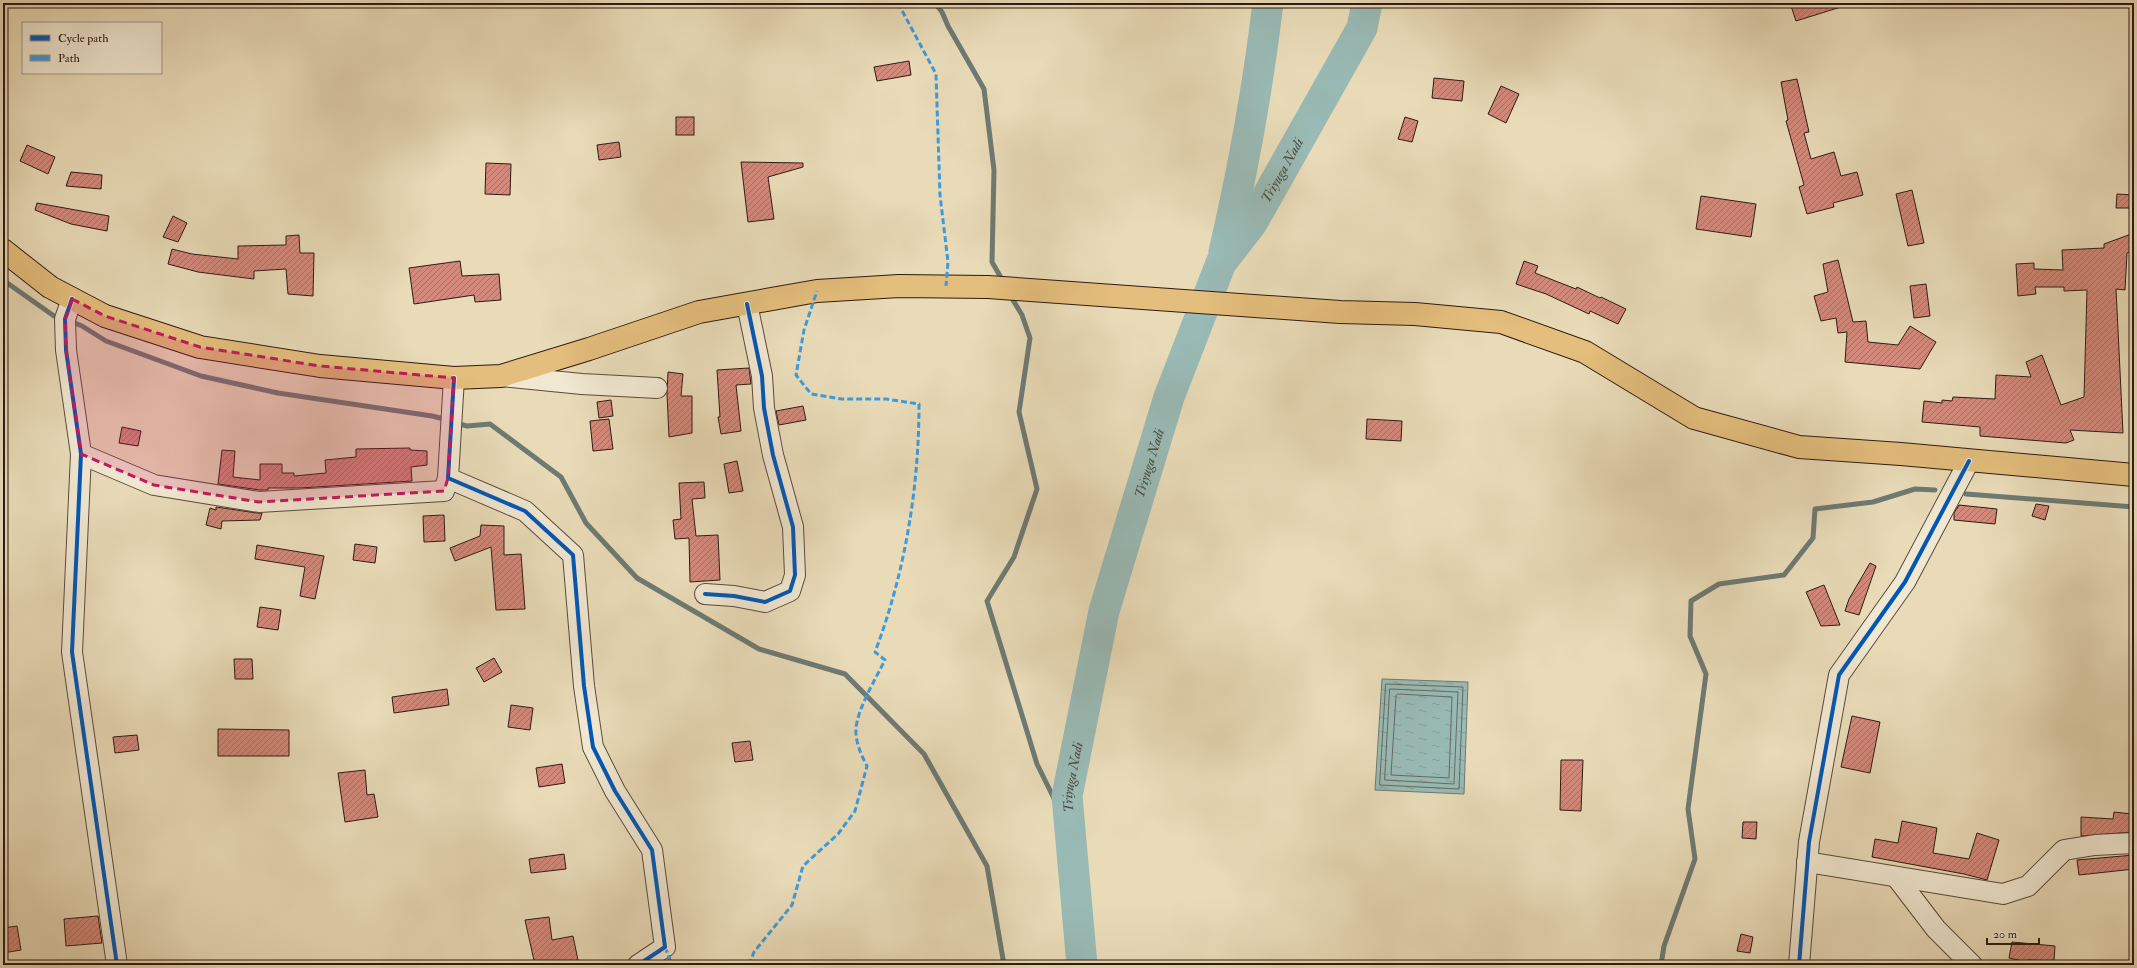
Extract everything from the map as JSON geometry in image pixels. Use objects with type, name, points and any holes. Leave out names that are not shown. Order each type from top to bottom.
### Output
[{"type":"main road","points":[[3,250],[50,287],[105,316],[200,347],[320,366],[454,378],[501,376],[589,350],[699,312],[825,291],[899,286],[988,287],[1340,312],[1415,314],[1501,322],[1585,352],[1694,418],[1799,447],[1901,454],[2134,475]]},
{"type":"street","points":[[72,299],[64,320],[66,350],[81,454],[72,652],[117,965]]},
{"type":"street","points":[[705,594],[734,596],[765,602],[790,591],[795,575],[793,527],[772,455],[764,408],[762,376],[746,304]]},
{"type":"street","points":[[501,376],[582,384],[658,388]]},
{"type":"street","points":[[81,454],[154,485],[259,502],[444,491],[448,478],[454,378]]},
{"type":"street","points":[[1799,965],[1809,842],[1838,675],[1904,582],[1968,461]]},
{"type":"street","points":[[448,478],[525,511],[573,556],[584,686],[593,748],[615,791],[652,850],[665,947],[638,965]]},
{"type":"street","points":[[1807,862],[1897,878],[2003,894],[2028,886],[2064,850],[2095,845],[2134,843]]},
{"type":"street","points":[[1897,878],[1936,929],[1972,965]]},
{"type":"highlighted area","points":[[72,299],[105,316],[200,347],[320,366],[454,378],[448,478],[444,491],[259,502],[154,485],[81,454],[66,350],[65,319]]},
{"type":"water","points":[[1382,679],[1468,682],[1464,794],[1375,790]]},
{"type":"building","points":[[1790,3],[1843,3],[1844,6],[1796,21]]},
{"type":"building","points":[[909,61],[911,75],[877,81],[874,67]]},
{"type":"building","points":[[1434,78],[1464,81],[1462,101],[1432,98]]},
{"type":"building","points":[[1797,79],[1809,132],[1804,133],[1811,159],[1834,152],[1841,176],[1857,172],[1863,195],[1833,203],[1834,207],[1807,214],[1799,187],[1804,185],[1786,121],[1788,120],[1781,82]]},
{"type":"building","points":[[1501,86],[1519,94],[1506,123],[1488,114]]},
{"type":"building","points":[[676,117],[694,117],[694,135],[676,135]]},
{"type":"building","points":[[1405,117],[1418,121],[1412,142],[1398,139]]},
{"type":"building","points":[[619,142],[621,157],[599,160],[597,145]]},
{"type":"building","points":[[27,145],[55,157],[48,174],[20,161]]},
{"type":"building","points":[[741,162],[803,163],[803,167],[768,177],[774,219],[748,222]]},
{"type":"building","points":[[486,163],[511,164],[510,195],[485,194]]},
{"type":"building","points":[[71,172],[102,175],[101,189],[66,186]]},
{"type":"building","points":[[1912,190],[1924,243],[1908,246],[1896,194]]},
{"type":"building","points":[[2117,194],[2134,195],[2134,208],[2116,208]]},
{"type":"building","points":[[1701,196],[1756,204],[1751,237],[1696,229]]},
{"type":"building","points":[[37,203],[109,216],[107,231],[71,224],[35,210]]},
{"type":"building","points":[[173,216],[187,223],[178,242],[163,237]]},
{"type":"building","points":[[2134,233],[2134,250],[2127,253],[2125,290],[2116,289],[2123,433],[2070,430],[2074,440],[2066,443],[1980,436],[1980,427],[1922,422],[1924,401],[1942,403],[1942,400],[1952,401],[1953,397],[1995,399],[1996,375],[2031,377],[2026,362],[2042,355],[2061,405],[2084,397],[2087,290],[2064,291],[2064,287],[2035,287],[2036,294],[2018,296],[2016,264],[2034,263],[2034,269],[2063,270],[2062,250],[2104,248],[2104,244]]},
{"type":"building","points":[[299,235],[300,253],[314,253],[313,296],[288,294],[286,269],[254,271],[254,279],[198,272],[168,264],[172,249],[192,254],[238,259],[238,246],[286,245],[286,236]]},
{"type":"building","points":[[1838,260],[1853,322],[1866,321],[1868,342],[1898,345],[1910,326],[1936,342],[1920,369],[1845,362],[1847,332],[1838,333],[1836,318],[1821,321],[1814,296],[1828,292],[1823,264]]},
{"type":"building","points":[[460,261],[462,276],[499,274],[501,300],[475,302],[474,295],[414,304],[409,268]]},
{"type":"building","points":[[1524,261],[1538,266],[1535,273],[1576,289],[1577,287],[1626,309],[1618,324],[1590,311],[1589,314],[1546,294],[1516,284]]},
{"type":"building","points":[[1926,284],[1930,316],[1914,318],[1910,286]]},
{"type":"building","points":[[749,368],[751,384],[736,385],[741,431],[721,434],[718,417],[720,417],[717,370]]},
{"type":"building","points":[[668,372],[683,374],[681,396],[692,396],[692,433],[669,437],[667,394]]},
{"type":"building","points":[[611,400],[613,416],[599,418],[597,402]]},
{"type":"building","points":[[803,406],[806,420],[779,425],[776,411]]},
{"type":"building","points":[[609,419],[613,449],[593,451],[590,421]]},
{"type":"building","points":[[1367,419],[1402,421],[1401,441],[1366,439]]},
{"type":"building","points":[[122,427],[141,431],[138,446],[119,443]]},
{"type":"building","points":[[410,448],[410,450],[427,451],[427,465],[411,467],[412,481],[300,488],[268,488],[268,490],[218,484],[222,450],[235,451],[233,477],[260,480],[260,464],[282,464],[282,473],[294,473],[294,476],[326,473],[325,460],[356,457],[356,449]]},
{"type":"building","points":[[737,461],[743,491],[729,493],[724,464]]},
{"type":"building","points":[[704,482],[705,498],[692,499],[696,536],[718,535],[720,580],[690,582],[689,538],[675,539],[673,520],[681,519],[679,483]]},
{"type":"building","points":[[2036,504],[2049,506],[2045,520],[2032,516]]},
{"type":"building","points":[[1959,505],[1997,509],[1995,524],[1954,520],[1954,513]]},
{"type":"building","points":[[216,507],[262,513],[260,520],[222,521],[221,529],[206,525],[210,508],[216,510]]},
{"type":"building","points":[[444,515],[445,541],[424,542],[423,516]]},
{"type":"building","points":[[481,525],[504,526],[504,555],[521,554],[525,609],[496,610],[491,547],[455,561],[450,548],[480,536]]},
{"type":"building","points":[[355,544],[377,547],[375,563],[353,560]]},
{"type":"building","points":[[257,545],[324,556],[315,599],[300,596],[305,567],[255,559]]},
{"type":"building","points":[[1870,563],[1876,566],[1859,615],[1845,611],[1849,599]]},
{"type":"building","points":[[1824,585],[1840,625],[1821,626],[1806,592]]},
{"type":"building","points":[[260,607],[281,610],[278,630],[257,627]]},
{"type":"building","points":[[494,658],[502,672],[484,682],[476,668]]},
{"type":"building","points":[[234,659],[252,659],[253,679],[235,679]]},
{"type":"building","points":[[447,689],[449,705],[394,713],[392,697]]},
{"type":"building","points":[[511,705],[533,708],[530,730],[508,727]]},
{"type":"building","points":[[1852,716],[1880,722],[1870,773],[1841,767]]},
{"type":"building","points":[[218,729],[289,730],[289,756],[218,756]]},
{"type":"building","points":[[137,735],[139,750],[115,753],[113,737]]},
{"type":"building","points":[[750,741],[753,760],[735,762],[732,743]]},
{"type":"building","points":[[1561,760],[1583,760],[1581,811],[1560,810]]},
{"type":"building","points":[[562,764],[565,783],[539,787],[536,768]]},
{"type":"building","points":[[365,770],[367,795],[374,794],[378,817],[345,822],[338,773]]},
{"type":"building","points":[[2114,812],[2132,814],[2131,825],[2134,825],[2134,832],[2081,836],[2081,817],[2113,819]]},
{"type":"building","points":[[1902,821],[1937,828],[1933,853],[1969,859],[1977,833],[1999,840],[1987,880],[1964,874],[1872,857],[1875,839],[1898,843]]},
{"type":"building","points":[[1743,822],[1757,822],[1756,839],[1742,838]]},
{"type":"building","points":[[564,854],[566,869],[531,873],[529,859]]},
{"type":"building","points":[[2134,855],[2134,869],[2079,875],[2077,860]]},
{"type":"building","points":[[98,916],[102,943],[66,946],[64,919]]},
{"type":"building","points":[[549,917],[552,940],[573,936],[579,965],[535,965],[525,920]]},
{"type":"building","points":[[17,926],[21,950],[3,953],[3,928]]},
{"type":"building","points":[[1741,934],[1753,937],[1750,953],[1737,951]]},
{"type":"building","points":[[2012,942],[2055,946],[2054,961],[2027,960],[2027,962],[2009,958]]},
{"type":"waterway","points":[[935,3],[942,12],[948,26],[984,89],[994,170],[992,262],[1004,283]]},
{"type":"waterway","points":[[1224,252],[1260,66],[1268,3]]},
{"type":"waterway","name":"Triyuga Nadi","points":[[1082,965],[1067,796],[1104,611],[1169,397],[1221,263],[1252,223],[1362,28],[1367,3]]},
{"type":"waterway","points":[[3,280],[54,316],[60,318]]},
{"type":"waterway","points":[[1010,295],[1022,315],[1030,338],[1019,412],[1037,489],[1014,557],[987,601],[1037,764],[1070,831]]},
{"type":"waterway","points":[[70,321],[82,326],[106,341],[201,376],[278,393],[432,416],[448,420]]},
{"type":"waterway","points":[[456,423],[467,426],[490,424],[561,477],[586,523],[637,578],[759,649],[845,674],[924,754],[987,866],[1004,965]]},
{"type":"waterway","points":[[1661,965],[1664,946],[1695,859],[1688,809],[1706,674],[1690,636],[1691,601],[1719,584],[1784,575],[1813,538],[1815,509],[1873,502],[1915,489],[1935,490]]},
{"type":"waterway","points":[[1966,494],[2134,507]]},
{"type":"marked path","points":[[898,3],[936,74],[940,195],[948,262],[946,286]]},
{"type":"marked path","points":[[749,965],[754,952],[792,905],[803,866],[838,834],[855,811],[867,766],[856,738],[857,720],[872,684],[885,660],[875,652],[895,592],[913,499],[919,404],[886,399],[842,399],[811,394],[796,375],[804,330],[817,291]]},
{"type":"marked path","points":[[665,947],[672,965]]},
{"type":"cycle path","points":[[72,299],[65,319],[66,350],[81,454],[72,652],[117,965]]},
{"type":"cycle path","points":[[705,594],[734,596],[765,602],[790,591],[795,575],[793,527],[773,455],[764,408],[762,376],[747,304]]},
{"type":"cycle path","points":[[454,378],[448,478],[525,511],[573,555],[584,686],[593,747],[615,791],[652,850],[665,947],[638,965]]},
{"type":"cycle path","points":[[1799,965],[1809,842],[1839,675],[1905,582],[1969,461]]}]
